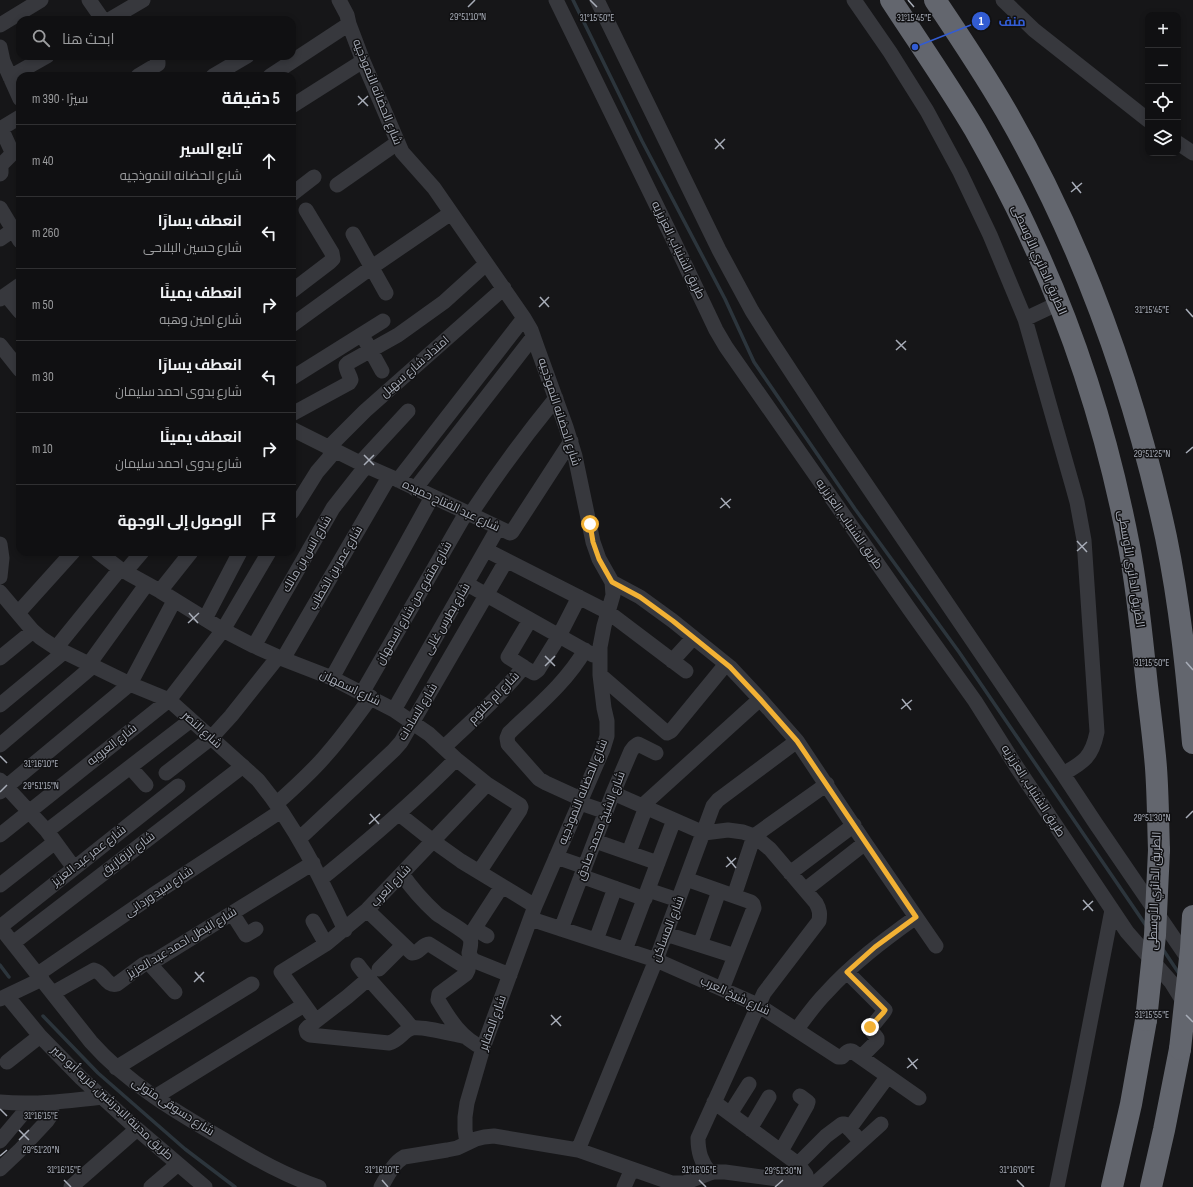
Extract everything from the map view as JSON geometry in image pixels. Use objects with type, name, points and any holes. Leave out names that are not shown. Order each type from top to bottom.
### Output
[{"type":"highway","name":"الطريق الدائري الأوسطى","points":[[891,0],[975,130],[1006,186],[1034,244],[1059,302],[1081,362],[1100,423],[1116,485],[1129,548],[1139,611],[1156,768],[1158,850],[1155,935],[1146,1020],[1131,1104],[1112,1187]]},
{"type":"highway","points":[[935,0],[973,57],[1007,113],[1038,170],[1092,289],[1114,350],[1152,475],[1166,539],[1178,603],[1193,743]]},
{"type":"highway","points":[[1150,1187],[1164,1130],[1180,1049],[1191,949],[1193,916]]},
{"type":"street","points":[[0,25],[41,0]]},
{"type":"street","points":[[90,0],[100,16]]},
{"type":"street","points":[[115,16],[143,0]]},
{"type":"street","name":"شارع الحضانه النموذجيه","points":[[339,0],[347,15],[363,61],[402,152],[434,188],[504,288],[531,330],[570,441],[593,542],[599,559],[612,582],[613,595],[601,639],[599,658],[604,708],[607,721],[607,736],[533,912]]},
{"type":"street","name":"طريق الشنباب, العزيزيه","points":[[556,0],[716,330],[726,347],[975,701],[1112,910],[1132,938],[1171,982],[1193,1018]]},
{"type":"street","points":[[596,0],[719,250],[752,311],[834,437],[1193,966]]},
{"type":"street","points":[[854,0],[890,52],[923,105],[960,172],[990,235],[1025,319],[1076,496],[1084,540],[1096,732],[1095,744],[1082,763],[1063,774]]},
{"type":"street","points":[[1003,0],[1034,30],[1145,118]]},
{"type":"street","points":[[296,59],[349,24]]},
{"type":"street","points":[[1,57],[16,90]]},
{"type":"street","points":[[19,72],[40,60]]},
{"type":"street","points":[[145,72],[158,64],[157,60]]},
{"type":"street","points":[[220,72],[240,60]]},
{"type":"street","points":[[276,72],[294,60]]},
{"type":"street","points":[[296,103],[363,61]]},
{"type":"street","points":[[10,77],[16,74]]},
{"type":"street","points":[[0,174],[1,165],[12,152],[1,129],[16,120]]},
{"type":"street","points":[[337,185],[397,143]]},
{"type":"street","points":[[1181,145],[1193,154]]},
{"type":"street","points":[[296,191],[314,177]]},
{"type":"street","points":[[0,208],[16,233]]},
{"type":"street","points":[[296,288],[333,259],[332,253],[306,210]]},
{"type":"street","points":[[296,322],[372,267],[451,213]]},
{"type":"street","points":[[353,234],[386,293]]},
{"type":"street","points":[[0,239],[16,235]]},
{"type":"street","points":[[296,412],[349,383],[351,380],[346,369],[346,365],[398,335],[444,302],[486,264]]},
{"type":"street","points":[[16,288],[3,297],[16,308]]},
{"type":"street","name":"امتداد شارع سهيل","points":[[296,506],[332,450],[365,411],[504,288]]},
{"type":"street","points":[[1025,319],[1059,302]]},
{"type":"street","name":"شارع عمر بن الخطاب","points":[[166,773],[211,738],[281,658],[394,479],[524,318]]},
{"type":"street","points":[[296,375],[383,321]]},
{"type":"street","points":[[362,334],[382,371]]},
{"type":"street","points":[[415,489],[533,337]]},
{"type":"street","points":[[0,345],[16,365]]},
{"type":"street","name":"شارع متفرع من شارع اسمهان","points":[[278,808],[350,727],[366,695],[468,514],[556,398]]},
{"type":"street","name":"شارع انس بن مالك","points":[[254,646],[332,508],[363,465],[408,412]]},
{"type":"street","name":"شارع عبد الفتاح حميده","points":[[296,432],[510,533],[570,441]]},
{"type":"street","points":[[332,678],[432,497]]},
{"type":"street","name":"شارع بطرس غالى","points":[[394,710],[498,528]]},
{"type":"street","points":[[0,544],[2,558],[0,577]]},
{"type":"street","points":[[486,550],[608,612],[686,671]]},
{"type":"street","points":[[18,613],[69,556]]},
{"type":"street","name":"شارع اسمهان","points":[[103,556],[146,585],[160,591],[223,630],[281,658],[332,678],[394,710],[429,734],[456,759],[487,784],[520,805],[520,810],[479,872]]},
{"type":"street","points":[[0,705],[60,650],[122,570],[138,556]]},
{"type":"street","points":[[160,591],[188,556]]},
{"type":"street","points":[[205,619],[239,556]]},
{"type":"street","name":"شارع العروبه","points":[[0,835],[169,700],[223,630],[266,557]]},
{"type":"street","name":"شارع السادات","points":[[299,839],[401,742],[506,561]]},
{"type":"street","points":[[612,582],[640,597],[694,638],[726,664],[760,699],[797,741],[936,946]]},
{"type":"street","points":[[467,584],[599,658]]},
{"type":"street","points":[[0,744],[91,665],[146,585]]},
{"type":"street","name":"شارع النصر","points":[[0,592],[33,631],[60,650],[130,684],[169,700],[258,780],[299,839],[313,863],[344,930]]},
{"type":"street","name":"شارع ام كلثوم","points":[[444,747],[479,715],[524,668],[534,673],[538,670],[559,636],[579,598]]},
{"type":"street","points":[[74,868],[51,836],[29,811],[2,786],[130,684],[174,600]]},
{"type":"street","points":[[524,668],[508,657],[530,620]]},
{"type":"street","points":[[0,658],[33,631]]},
{"type":"street","points":[[672,661],[694,638]]},
{"type":"street","points":[[585,650],[564,679],[509,734],[507,738],[508,744],[539,778],[580,801],[606,812]]},
{"type":"street","points":[[600,675],[668,733],[726,664]]},
{"type":"street","points":[[629,852],[644,806],[760,699]]},
{"type":"street","points":[[0,886],[51,836],[130,767],[191,720]]},
{"type":"street","name":"شارع المساكن","points":[[578,1150],[656,960],[711,811],[718,800],[797,741]]},
{"type":"street","name":"شارع الشيخ محمد صادق","points":[[561,929],[613,792],[631,751],[638,744],[656,753]]},
{"type":"street","points":[[321,879],[361,848],[456,759]]},
{"type":"street","name":"شارع الزقازيق","points":[[13,943],[243,766]]},
{"type":"street","points":[[130,767],[146,785]]},
{"type":"street","name":"شارع العرب","points":[[304,1005],[281,972],[326,944],[367,910],[487,784]]},
{"type":"street","points":[[734,896],[754,836],[826,784]]},
{"type":"street","name":"شارع عمر عبد العزيز","points":[[0,927],[178,786]]},
{"type":"street","points":[[613,792],[704,833],[728,830],[743,832],[754,836],[770,849],[816,903],[819,909],[819,921],[764,993],[698,1138],[698,1148],[704,1165],[704,1178]]},
{"type":"street","name":"شارع سيد وردانى","points":[[4,998],[40,977],[156,893],[278,808]]},
{"type":"street","name":"شارع شيخ العرب","points":[[399,814],[433,841],[502,886],[533,912],[561,929],[656,960],[758,1005],[838,1057],[850,1050],[919,1098]]},
{"type":"street","points":[[625,950],[674,820]]},
{"type":"street","points":[[790,873],[854,826]]},
{"type":"street","points":[[595,840],[658,862]]},
{"type":"street","points":[[805,890],[865,843]]},
{"type":"street","points":[[556,856],[615,888],[678,900]]},
{"type":"street","name":"شارع البطل احمد عبد العزيز","points":[[53,993],[94,970],[100,972],[110,984],[117,984],[148,962],[156,960],[313,863]]},
{"type":"street","points":[[402,874],[436,913],[477,934]]},
{"type":"street","points":[[686,879],[754,904],[754,908],[722,989]]},
{"type":"street","points":[[483,1048],[473,1044],[463,1036],[438,1000],[439,994],[468,973],[471,944],[502,886]]},
{"type":"street","points":[[596,940],[615,888]]},
{"type":"street","points":[[700,945],[719,891]]},
{"type":"street","points":[[367,910],[413,953],[416,953],[425,944],[429,944],[470,964],[510,975]]},
{"type":"street","points":[[1057,1187],[1112,910]]},
{"type":"street","name":"شارع المقابر","points":[[467,1143],[465,1123],[467,1103],[483,1048],[533,912]]},
{"type":"street","points":[[232,913],[246,934],[256,929]]},
{"type":"street","points":[[797,1029],[826,993],[847,972],[875,947],[916,917]]},
{"type":"street","points":[[313,921],[326,944]]},
{"type":"street","name":"شارع دسوقى متولى","points":[[0,927],[91,1042],[116,1068],[155,1097],[210,1132],[273,1168],[300,1181],[319,1187]]},
{"type":"street","points":[[666,934],[735,956]]},
{"type":"street","points":[[403,944],[374,974],[308,1026],[306,1029],[307,1033],[310,1035],[389,1043],[397,1040],[406,1031],[412,1028],[421,1028],[463,1036]]},
{"type":"street","points":[[148,962],[175,992]]},
{"type":"street","points":[[358,965],[374,974],[391,1002],[412,1028]]},
{"type":"street","points":[[847,972],[885,1010],[870,1029],[877,1038],[876,1040],[861,1057]]},
{"type":"street","points":[[116,1068],[252,984]]},
{"type":"street","name":"طريق مدينة البدرشين, قريه أبو صير","points":[[4,998],[65,1062],[137,1129],[178,1164],[198,1185]]},
{"type":"street","points":[[155,1097],[304,1005],[316,1021]]},
{"type":"street","points":[[7,1062],[40,1036]]},
{"type":"street","points":[[849,1129],[888,1076]]},
{"type":"street","points":[[730,1114],[749,1084]]},
{"type":"street","points":[[781,1151],[807,1105],[808,1102],[800,1096]]},
{"type":"street","points":[[1,1103],[52,1103],[102,1097]]},
{"type":"street","points":[[750,1129],[769,1097]]},
{"type":"street","points":[[714,1102],[798,1164],[806,1175],[806,1187]]},
{"type":"street","points":[[3,1163],[20,1151],[47,1121],[52,1111],[52,1103]]},
{"type":"street","points":[[0,1141],[31,1104]]},
{"type":"street","points":[[798,1164],[826,1136],[842,1124],[845,1124],[861,1142]]},
{"type":"street","points":[[806,1187],[881,1124]]},
{"type":"street","points":[[71,1187],[137,1129]]},
{"type":"street","points":[[381,1187],[392,1168],[399,1160],[457,1148],[480,1138],[494,1136],[578,1150],[672,1183],[684,1183],[725,1172],[745,1181],[785,1180],[806,1187]]},
{"type":"street","points":[[151,1187],[178,1164]]},
{"type":"street","points":[[624,1187],[632,1169]]},
{"type":"waterway","points":[[573,0],[642,141],[725,299],[754,362],[855,509],[959,652],[1147,927]]},
{"type":"waterway","points":[[1162,948],[1180,975]]},
{"type":"waterway","points":[[0,965],[9,977]]},
{"type":"waterway","points":[[43,1016],[98,1073],[185,1149],[235,1187]]},
{"type":"place","name":"منف","points":[[915,47]]},
{"type":"route","points":[[590,524],[593,542],[599,559],[610,576],[612,582],[640,597],[673,621],[730,667],[797,741],[916,917],[875,947],[847,972],[885,1010],[870,1027]]}]
